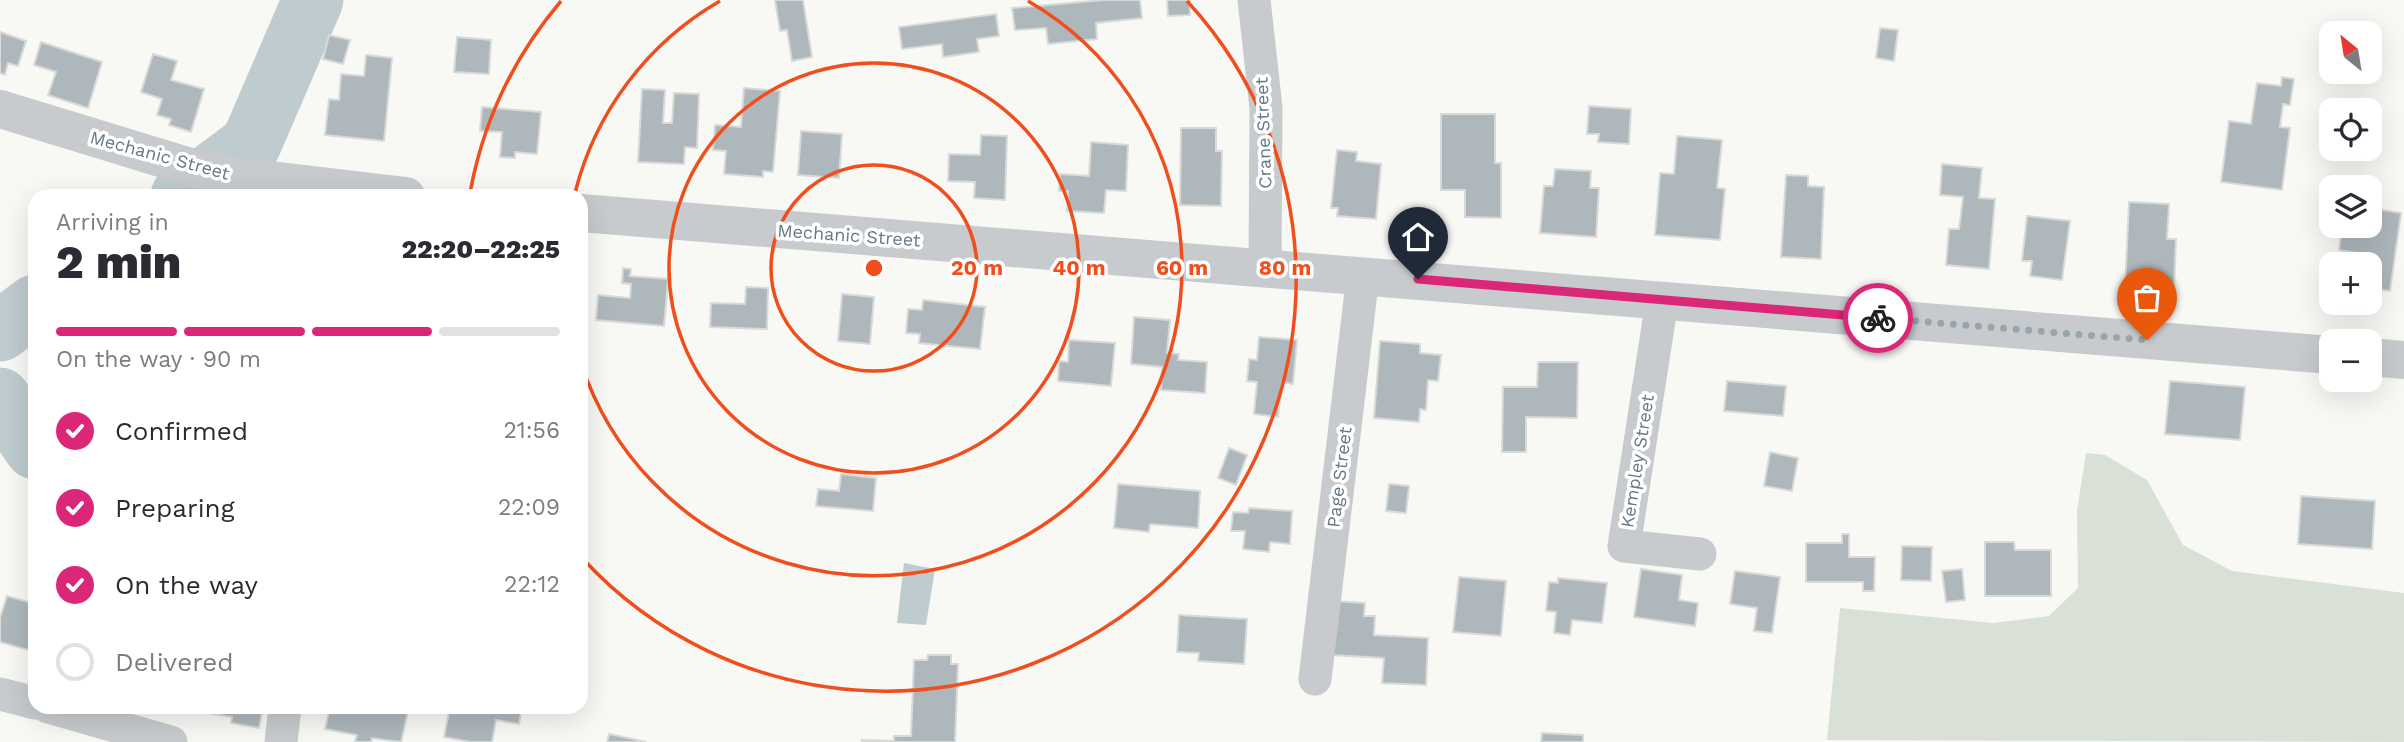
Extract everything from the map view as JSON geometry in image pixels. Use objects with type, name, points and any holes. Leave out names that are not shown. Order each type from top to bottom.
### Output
[{"type":"street","name":"Crane Street","points":[[1254,0],[1266,107],[1265,266]]},
{"type":"street","name":"Mechanic Street","points":[[0,109],[190,167],[320,189]]},
{"type":"street","name":"Mechanic Street","points":[[588,214],[1265,266],[2319,354]]},
{"type":"street","name":"Page Street","points":[[1315,679],[1363,275]]},
{"type":"street","name":"Kempley Street","points":[[1662,300],[1624,546],[1700,554]]},
{"type":"street","points":[[2382,359],[2404,360]]},
{"type":"street","points":[[0,694],[28,702]]},
{"type":"street","points":[[73,714],[171,742]]},
{"type":"street","points":[[281,742],[284,714]]},
{"type":"shaded area","points":[[2086,453],[2105,455],[2147,480],[2183,545],[2232,571],[2404,593],[2404,742],[1827,740],[1840,608],[1993,623],[2049,616],[2078,588],[2077,511]]},
{"type":"shaded area","points":[[904,563],[935,569],[926,625],[897,623]]},
{"type":"building","points":[[775,0],[803,0],[812,57],[792,61],[787,30],[780,31]]},
{"type":"building","points":[[1104,0],[1140,0],[1142,18],[1096,23],[1097,39],[1048,44],[1046,28],[1015,30],[1012,8]]},
{"type":"building","points":[[1167,0],[1190,0],[1190,15],[1168,16]]},
{"type":"building","points":[[996,14],[999,36],[977,39],[979,52],[943,57],[942,44],[902,49],[899,27]]},
{"type":"building","points":[[1880,28],[1898,30],[1894,61],[1876,58]]},
{"type":"building","points":[[0,32],[26,41],[18,66],[8,63],[5,75],[0,73]]},
{"type":"building","points":[[329,35],[350,40],[343,64],[323,59]]},
{"type":"building","points":[[457,37],[491,40],[489,74],[454,72]]},
{"type":"building","points":[[41,42],[102,62],[88,108],[48,95],[56,72],[34,65]]},
{"type":"building","points":[[153,54],[177,61],[171,80],[204,89],[191,132],[169,125],[171,119],[157,115],[162,99],[141,92]]},
{"type":"building","points":[[366,55],[392,58],[384,141],[325,135],[329,99],[339,100],[341,74],[364,76]]},
{"type":"building","points":[[2282,77],[2294,79],[2290,105],[2283,104],[2280,127],[2290,128],[2282,190],[2221,182],[2229,121],[2251,124],[2257,83],[2281,86]]},
{"type":"building","points":[[744,88],[780,91],[773,172],[763,171],[763,177],[724,174],[726,151],[713,150],[715,125],[741,127]]},
{"type":"building","points":[[642,89],[665,90],[663,123],[672,123],[674,93],[699,94],[697,148],[685,147],[684,164],[638,162]]},
{"type":"building","points":[[1589,106],[1631,109],[1629,144],[1598,142],[1599,134],[1587,134]]},
{"type":"building","points":[[482,107],[541,112],[537,154],[515,152],[515,158],[500,157],[502,132],[480,131]]},
{"type":"building","points":[[1441,114],[1495,114],[1495,163],[1501,163],[1501,218],[1465,217],[1465,190],[1441,190]]},
{"type":"building","points":[[1181,128],[1216,128],[1216,151],[1222,151],[1221,206],[1180,205]]},
{"type":"building","points":[[801,131],[842,134],[839,178],[798,175]]},
{"type":"building","points":[[981,135],[1007,136],[1005,200],[974,198],[975,182],[948,181],[949,154],[980,155]]},
{"type":"building","points":[[1677,136],[1722,140],[1717,188],[1725,189],[1720,240],[1655,235],[1660,173],[1674,174]]},
{"type":"building","points":[[1091,142],[1128,145],[1126,191],[1106,190],[1104,213],[1067,211],[1068,191],[1059,191],[1060,174],[1089,176]]},
{"type":"building","points":[[1337,150],[1357,152],[1356,161],[1381,164],[1376,219],[1337,216],[1338,208],[1331,208]]},
{"type":"building","points":[[1942,164],[1982,168],[1979,198],[1995,199],[1989,269],[1946,265],[1949,229],[1959,229],[1963,197],[1940,195]]},
{"type":"building","points":[[1555,169],[1591,171],[1590,188],[1599,188],[1596,237],[1540,233],[1544,186],[1553,186]]},
{"type":"building","points":[[1786,175],[1808,176],[1808,186],[1824,187],[1821,259],[1781,257]]},
{"type":"building","points":[[2129,202],[2169,204],[2167,239],[2176,239],[2174,289],[2125,288]]},
{"type":"building","points":[[2382,210],[2401,213],[2390,291],[2382,290],[2382,252],[2339,250],[2340,238],[2382,238]]},
{"type":"building","points":[[2027,216],[2070,221],[2062,280],[2030,276],[2032,261],[2022,261]]},
{"type":"building","points":[[623,268],[631,269],[630,276],[668,279],[664,326],[596,320],[598,295],[630,298],[631,284],[622,283]]},
{"type":"building","points":[[746,287],[768,288],[767,329],[710,327],[711,303],[745,304]]},
{"type":"building","points":[[842,294],[874,297],[870,344],[838,341]]},
{"type":"building","points":[[923,300],[985,307],[980,349],[919,343],[920,334],[906,333],[908,309],[922,310]]},
{"type":"building","points":[[1134,317],[1170,320],[1167,353],[1179,354],[1178,360],[1207,362],[1205,393],[1161,390],[1162,367],[1131,364]]},
{"type":"building","points":[[1259,337],[1297,340],[1293,384],[1282,382],[1278,417],[1254,414],[1257,382],[1247,381],[1249,359],[1257,360]]},
{"type":"building","points":[[1069,340],[1115,343],[1111,386],[1058,381],[1059,361],[1068,362]]},
{"type":"building","points":[[1380,341],[1420,344],[1420,353],[1441,355],[1438,381],[1428,380],[1426,410],[1420,409],[1419,422],[1374,418]]},
{"type":"building","points":[[1538,362],[1578,362],[1577,418],[1526,417],[1526,452],[1502,452],[1503,387],[1537,387]]},
{"type":"building","points":[[1727,381],[1786,386],[1783,416],[1724,411]]},
{"type":"building","points":[[2170,381],[2245,387],[2240,440],[2165,434]]},
{"type":"building","points":[[1229,448],[1247,455],[1236,485],[1218,478]]},
{"type":"building","points":[[1770,452],[1798,458],[1792,491],[1764,486]]},
{"type":"building","points":[[841,474],[876,478],[873,511],[816,506],[818,489],[839,491]]},
{"type":"building","points":[[1118,484],[1200,491],[1198,528],[1150,524],[1149,532],[1114,528]]},
{"type":"building","points":[[1389,484],[1409,486],[1406,513],[1386,511]]},
{"type":"building","points":[[2301,496],[2375,501],[2372,549],[2298,544]]},
{"type":"building","points":[[1249,508],[1292,511],[1290,544],[1270,542],[1269,552],[1243,549],[1245,531],[1231,531],[1233,512],[1248,513]]},
{"type":"building","points":[[1842,534],[1849,534],[1849,557],[1875,557],[1874,591],[1863,591],[1863,582],[1806,582],[1806,543],[1842,543]]},
{"type":"building","points":[[1985,542],[2014,542],[2015,550],[2051,550],[2051,596],[1985,596]]},
{"type":"building","points":[[1902,546],[1932,547],[1931,581],[1901,580]]},
{"type":"building","points":[[1641,569],[1682,575],[1679,600],[1698,603],[1695,626],[1634,617]]},
{"type":"building","points":[[1962,569],[1965,600],[1946,602],[1942,571]]},
{"type":"building","points":[[1735,571],[1780,577],[1772,633],[1754,631],[1757,608],[1730,604]]},
{"type":"building","points":[[1459,577],[1506,581],[1501,636],[1453,632]]},
{"type":"building","points":[[1558,578],[1607,583],[1602,623],[1572,620],[1570,635],[1554,633],[1556,612],[1546,611],[1549,582],[1558,583]]},
{"type":"building","points":[[7,596],[28,602],[28,650],[0,642],[0,618]]},
{"type":"building","points":[[1334,601],[1365,603],[1364,616],[1375,616],[1374,635],[1428,638],[1426,685],[1382,683],[1384,658],[1331,655]]},
{"type":"building","points":[[1179,615],[1247,619],[1244,664],[1198,661],[1199,653],[1177,652]]},
{"type":"building","points":[[928,655],[951,655],[951,664],[958,664],[955,742],[862,742],[894,741],[894,736],[911,736],[914,660],[927,660]]},
{"type":"building","points":[[214,714],[262,714],[259,728],[231,723],[232,717]]},
{"type":"building","points":[[328,714],[407,714],[401,742],[372,738],[371,742],[355,742],[357,735],[325,729]]},
{"type":"building","points":[[449,714],[521,714],[519,724],[496,720],[492,742],[471,742],[444,737]]},
{"type":"building","points":[[1542,733],[1583,735],[1583,742],[1541,742]]},
{"type":"building","points":[[609,734],[647,742],[607,742]]},
{"type":"waterway","points":[[190,189],[251,144],[313,0]]},
{"type":"waterway","points":[[0,331],[28,310]]},
{"type":"waterway","points":[[0,398],[28,439]]},
{"type":"way so far","points":[[1878,318],[2147,340]]},
{"type":"route","points":[[1418,279],[1878,318]]}]
